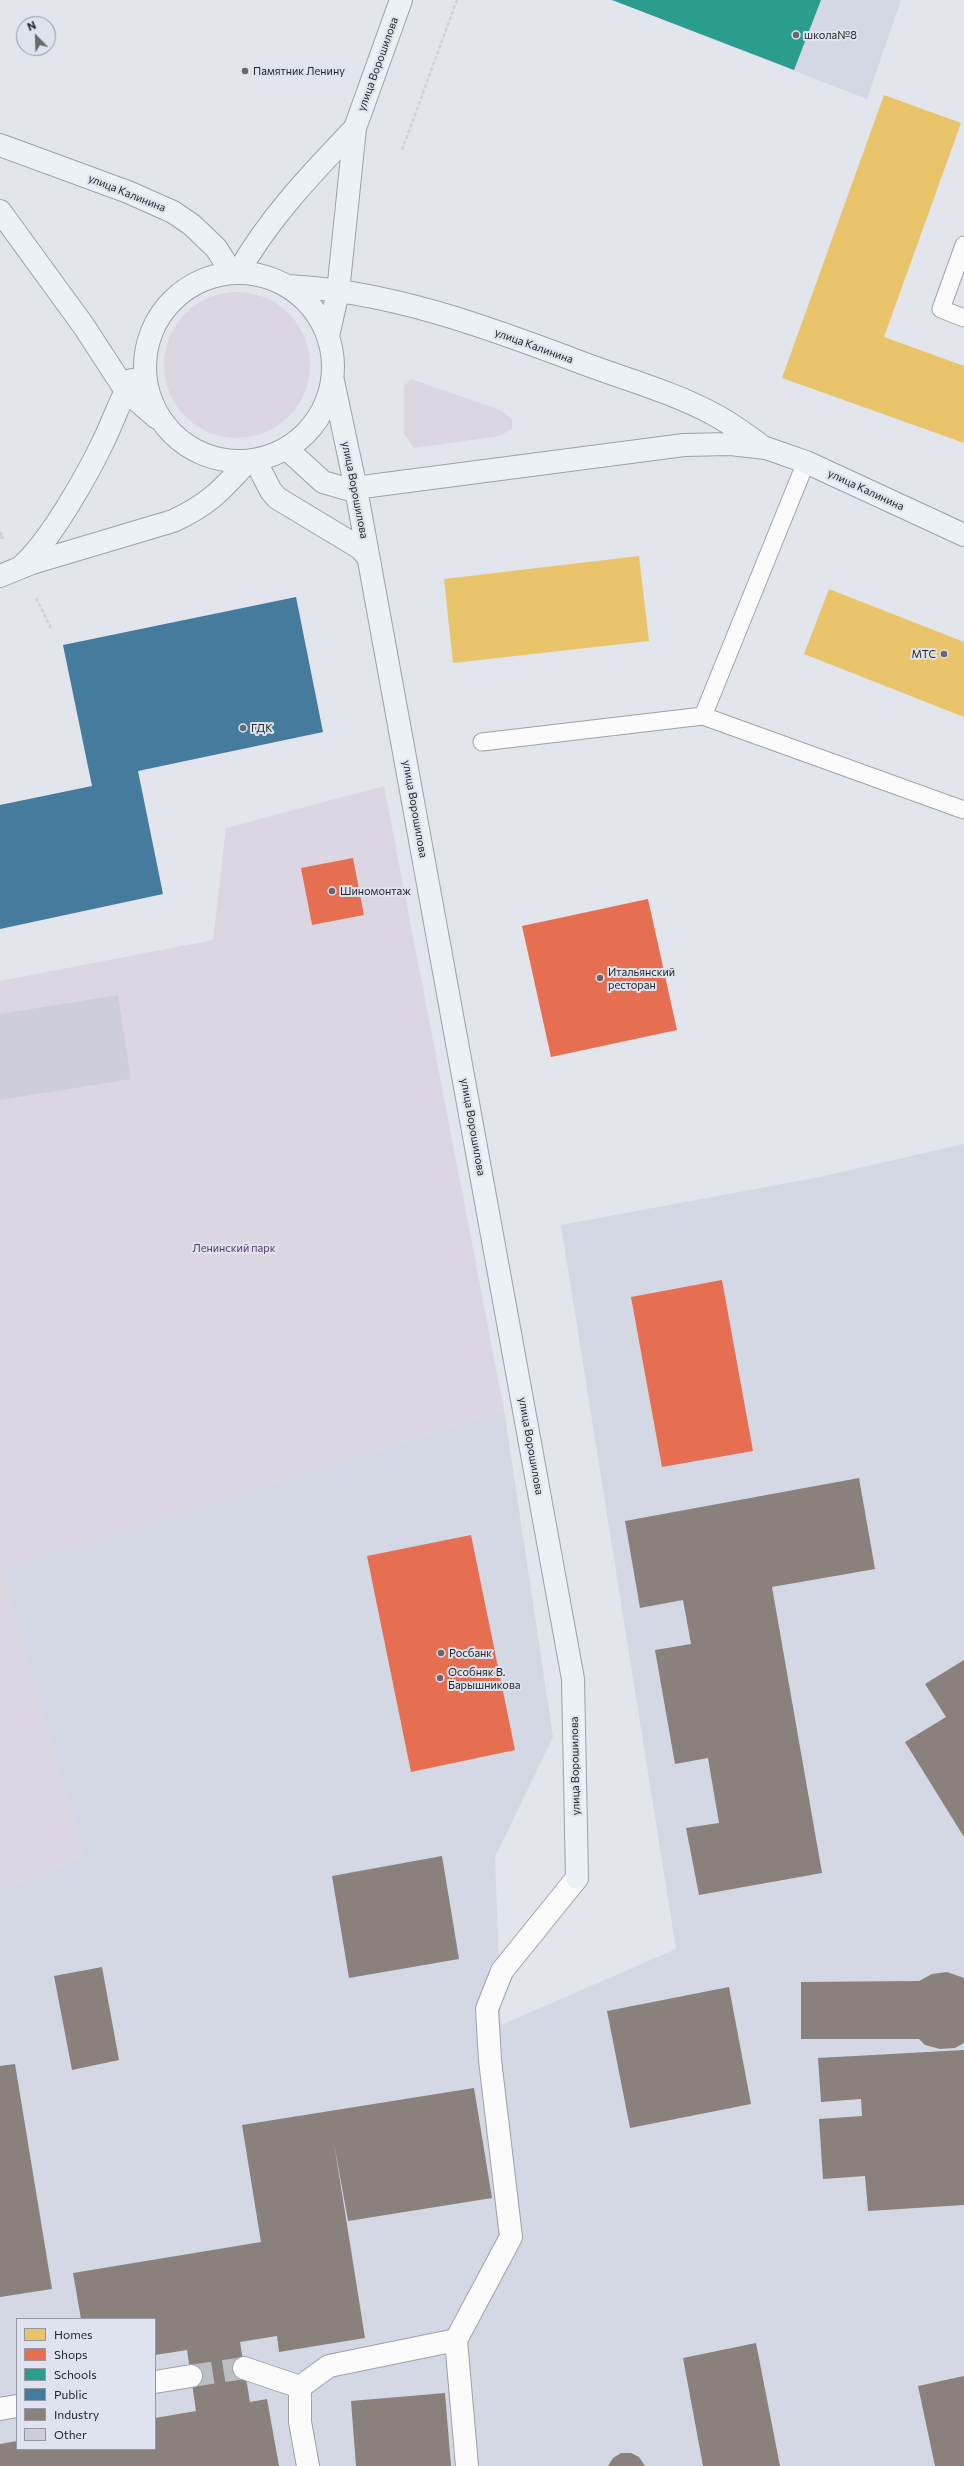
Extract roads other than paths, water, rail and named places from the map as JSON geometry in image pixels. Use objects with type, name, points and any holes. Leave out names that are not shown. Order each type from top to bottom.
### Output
[{"type":"main road","name":"улица Ворошилова","points":[[355,128],[401,0]]},
{"type":"main road","points":[[235,273],[255,242],[323,162],[355,128]]},
{"type":"main road","points":[[328,336],[338,292],[355,128]]},
{"type":"main road","name":"улица Калинина","points":[[0,145],[128,192],[173,212],[192,225],[216,248],[235,273]]},
{"type":"main road","points":[[0,211],[84,325],[126,391],[160,420],[173,436],[195,451],[207,457],[227,461],[251,461],[287,449],[312,429],[319,418],[328,400],[333,381],[333,358],[328,336],[312,308],[288,286],[255,274],[235,273],[198,283],[183,292],[170,304],[150,333],[143,366],[126,391],[104,440],[84,476],[34,555],[21,567]]},
{"type":"main road","name":"улица Калинина","points":[[288,286],[317,288],[425,310],[532,344],[715,414],[766,448]]},
{"type":"main road","points":[[143,366],[151,403],[160,420]]},
{"type":"main road","name":"улица Ворошилова","points":[[333,381],[356,489],[573,1679],[577,1878]]},
{"type":"main road","name":"улица Калинина","points":[[287,449],[323,482],[347,489],[356,489],[573,458],[684,445],[730,444],[766,448],[806,462],[964,535]]},
{"type":"main road","points":[[0,576],[21,567],[172,521],[191,513],[216,496],[251,461]]},
{"type":"main road","points":[[251,461],[277,498],[360,548],[368,557]]},
{"type":"street","points":[[468,2466],[456,2340],[511,2237],[490,2060],[486,2009],[502,1971],[577,1878]]},
{"type":"street","points":[[300,2386],[328,2366],[456,2340]]},
{"type":"street","points":[[244,2368],[300,2386]]},
{"type":"street","points":[[156,2382],[191,2376]]},
{"type":"street","points":[[300,2386],[300,2422],[308,2466]]},
{"type":"street","points":[[0,2409],[16,2406]]},
{"type":"lane","points":[[964,245],[941,309],[964,318]]},
{"type":"lane","points":[[703,716],[806,462]]},
{"type":"lane","points":[[482,742],[703,716],[964,810]]},
{"type":"tunnel","points":[[191,2376],[244,2368]]},
{"type":"place","name":"школа№8","points":[[796,35]]},
{"type":"place","name":"Памятник Ленину","points":[[245,71]]},
{"type":"place","name":"МТС","points":[[944,654]]},
{"type":"place","name":"ГДК","points":[[243,728]]},
{"type":"place","name":"Шиномонтаж","points":[[332,891]]},
{"type":"place","name":"Итальянский ресторан","points":[[600,978]]},
{"type":"place","name":"Росбанк","points":[[441,1653]]},
{"type":"place","name":"Особняк В. Барышникова","points":[[440,1678]]},
{"type":"park label","name":"Ленинский парк","points":[[234,1248]]}]
